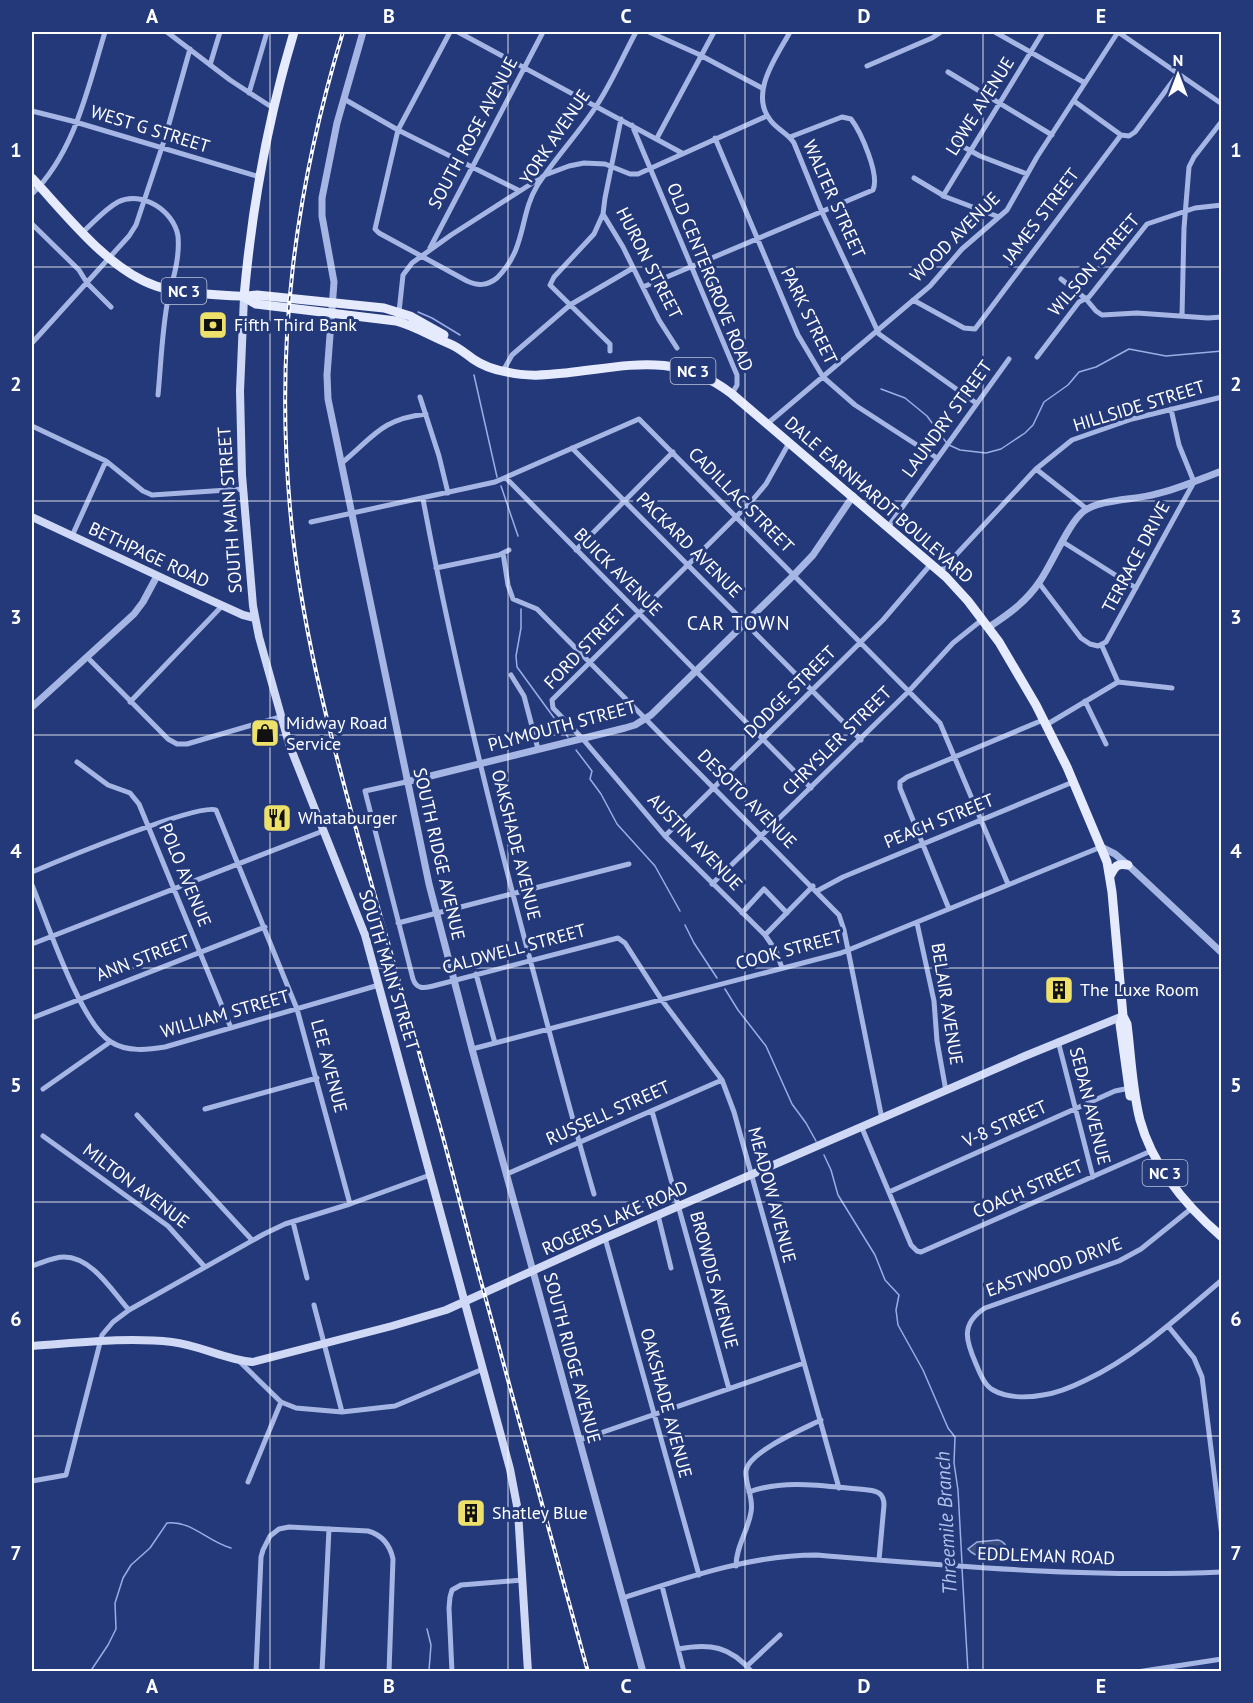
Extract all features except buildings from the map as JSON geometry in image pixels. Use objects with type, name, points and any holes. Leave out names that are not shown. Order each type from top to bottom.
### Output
[{"type":"main road","name":"SOUTH MAIN STREET","points":[[294,32],[273,108],[260,177],[244,297],[240,408],[243,489],[255,618],[280,717],[294,759],[364,935],[379,985],[514,1488],[528,1671]]},
{"type":"main road","name":"DALE EARNHARDT BOULEVARD","points":[[32,178],[109,258],[130,274],[159,287],[244,297],[257,295],[333,307],[399,312],[429,325],[448,338],[451,344]]},
{"type":"main road","name":"DALE EARNHARDT BOULEVARD","points":[[333,307],[417,327],[451,344],[476,361],[502,371],[533,376],[646,364],[670,365],[700,374],[732,394],[940,572],[986,623],[1015,668],[1045,723],[1101,847],[1110,876],[1132,1088],[1149,1152],[1190,1209],[1221,1244]]},
{"type":"main road","points":[[368,316],[395,315],[399,312]]},
{"type":"main road","name":"BETHPAGE ROAD","points":[[32,517],[243,615],[255,618]]},
{"type":"main road","points":[[1110,876],[1115,866],[1128,865]]},
{"type":"main road","name":"ROGERS LAKE ROAD","points":[[32,1346],[147,1340],[174,1342],[239,1361],[253,1362],[437,1314],[605,1238],[1058,1041],[1123,1016]]},
{"type":"main road","name":"DALE EARNHARDT BOULEVARD","points":[[1190,1209],[1221,1237]]},
{"type":"street","points":[[32,194],[47,178],[60,157],[76,122],[105,32]]},
{"type":"street","points":[[169,32],[210,65],[273,108]]},
{"type":"street","points":[[210,65],[220,32]]},
{"type":"street","points":[[249,93],[267,32]]},
{"type":"street","name":"SOUTH RIDGE AVENUE","points":[[363,32],[344,99],[322,198],[322,216],[333,272],[333,307],[326,385],[406,782],[436,914],[643,1671]]},
{"type":"street","points":[[421,256],[375,229],[398,130],[450,32]]},
{"type":"street","points":[[458,32],[682,153]]},
{"type":"street","name":"SOUTH ROSE AVENUE","points":[[429,249],[543,32]]},
{"type":"street","name":"YORK AVENUE","points":[[421,256],[474,284],[481,285],[496,278],[511,260],[522,236],[534,192],[597,106],[636,32]]},
{"type":"street","points":[[650,32],[762,88]]},
{"type":"street","points":[[657,138],[714,32]]},
{"type":"street","points":[[632,125],[650,168],[767,116],[762,88],[790,32]]},
{"type":"street","points":[[867,66],[941,32]]},
{"type":"street","points":[[995,32],[1085,83]]},
{"type":"street","name":"LOWE AVENUE","points":[[943,196],[1043,32]]},
{"type":"street","points":[[1118,32],[1221,104]]},
{"type":"street","name":"WOOD AVENUE","points":[[767,424],[930,286],[962,249],[1010,205],[1118,32]]},
{"type":"street","points":[[32,343],[129,236],[144,201],[190,49]]},
{"type":"street","points":[[948,72],[1052,135]]},
{"type":"street","name":"JAMES STREET","points":[[913,300],[964,328],[975,329],[1121,135],[1130,136],[1135,132],[1178,74]]},
{"type":"street","points":[[344,99],[398,130],[520,191]]},
{"type":"street","points":[[1074,101],[1121,135]]},
{"type":"street","name":"WEST G STREET","points":[[32,111],[260,177]]},
{"type":"street","name":"WALTER STREET","points":[[767,116],[790,137],[822,212],[883,338],[976,403]]},
{"type":"street","points":[[643,287],[873,190],[875,176],[864,144],[855,124],[847,117],[836,118],[790,137]]},
{"type":"street","name":"HURON STREET","points":[[621,119],[603,214],[659,320],[677,348]]},
{"type":"street","points":[[1182,316],[1186,181],[1189,167],[1221,121]]},
{"type":"street","name":"PARK STREET","points":[[715,138],[787,311],[823,377],[855,405],[937,458]]},
{"type":"street","points":[[951,140],[970,151],[1028,174]]},
{"type":"street","name":"OLD CENTERGROVE ROAD","points":[[399,312],[404,273],[412,262],[545,175],[576,164],[611,166],[632,174],[650,168],[737,375],[737,385],[732,394]]},
{"type":"street","points":[[914,178],[943,196],[999,217]]},
{"type":"street","points":[[83,232],[119,202],[129,199],[154,204],[165,212],[177,231],[175,278],[168,300],[158,395]]},
{"type":"street","name":"WILSON STREET","points":[[1037,357],[1079,302],[1086,299],[1145,226],[1152,221],[1185,210],[1221,205]]},
{"type":"street","points":[[603,214],[594,234],[551,281],[553,289],[610,344],[610,351]]},
{"type":"street","points":[[33,229],[79,270],[87,283],[111,307]]},
{"type":"street","points":[[502,371],[512,355],[570,305],[633,268]]},
{"type":"street","points":[[1061,279],[1102,315],[1137,313],[1221,317]]},
{"type":"street","name":"LAUNDRY STREET","points":[[888,527],[1009,359]]},
{"type":"street","points":[[420,397],[439,456],[448,494]]},
{"type":"street","name":"HILLSIDE STREET","points":[[940,572],[1036,469],[1060,448],[1079,437],[1132,419],[1221,397]]},
{"type":"street","points":[[1171,409],[1179,445],[1194,482]]},
{"type":"street","points":[[343,462],[366,439],[384,426],[403,418],[426,414]]},
{"type":"street","name":"CADILLAC STREET","points":[[311,522],[475,488],[506,478],[639,419],[940,723],[1008,884]]},
{"type":"street","points":[[32,426],[106,461],[143,491],[152,495],[243,489]]},
{"type":"street","name":"FORD STREET","points":[[582,738],[553,708],[552,700],[766,484],[789,443]]},
{"type":"street","name":"PACKARD AVENUE","points":[[572,448],[861,740]]},
{"type":"street","points":[[576,550],[673,452]]},
{"type":"street","points":[[72,536],[106,461]]},
{"type":"street","points":[[1036,469],[1087,509]]},
{"type":"street","points":[[986,623],[1022,603],[1039,583],[1078,518],[1087,509],[1160,494],[1221,471]]},
{"type":"street","name":"BUICK AVENUE","points":[[506,478],[812,788]]},
{"type":"street","name":"TERRACE DRIVE","points":[[1102,646],[1107,642],[1194,482]]},
{"type":"street","name":"PLYMOUTH STREET","points":[[398,923],[365,791],[635,725],[645,719],[696,672],[813,555],[853,496]]},
{"type":"street","name":"OAKSHADE AVENUE","points":[[423,499],[462,695],[512,894],[594,1194]]},
{"type":"street","points":[[1063,542],[1136,588]]},
{"type":"street","name":"DESOTO AVENUE","points":[[436,568],[506,551],[508,585],[513,599],[537,609],[839,915],[882,1119]]},
{"type":"street","name":"DODGE STREET","points":[[665,836],[884,620],[932,564]]},
{"type":"street","points":[[32,707],[134,614],[157,576]]},
{"type":"street","points":[[1039,583],[1081,638],[1090,644],[1102,646],[1118,682]]},
{"type":"street","points":[[130,702],[223,605]]},
{"type":"street","name":"CHRYSLER STREET","points":[[712,884],[861,740],[953,643],[986,623]]},
{"type":"street","points":[[87,657],[159,731],[177,744],[187,744],[280,717]]},
{"type":"street","points":[[511,675],[524,696],[538,749]]},
{"type":"street","points":[[949,909],[900,788],[900,782],[955,757],[1045,723],[1118,682],[1172,688]]},
{"type":"street","points":[[1085,701],[1106,744]]},
{"type":"street","name":"AUSTIN AVENUE","points":[[582,738],[665,836],[765,935],[776,951],[782,968]]},
{"type":"street","name":"POLO AVENUE","points":[[77,762],[102,781],[135,797],[231,1028]]},
{"type":"street","name":"PEACH STREET","points":[[765,935],[815,889],[1073,782]]},
{"type":"street","name":"LEE AVENUE","points":[[149,827],[212,808],[219,814],[297,1009],[350,1204]]},
{"type":"street","points":[[32,872],[149,827]]},
{"type":"street","points":[[32,944],[323,831]]},
{"type":"street","points":[[1101,847],[1115,854],[1128,865],[1221,953]]},
{"type":"street","name":"COOK STREET","points":[[472,1049],[848,950],[1101,847]]},
{"type":"street","points":[[398,923],[629,864]]},
{"type":"street","points":[[32,885],[78,999],[96,1029],[110,1042],[43,1089]]},
{"type":"street","points":[[742,913],[764,889],[787,913]]},
{"type":"street","name":"BELAIR AVENUE","points":[[917,922],[934,1001],[937,1041],[946,1091]]},
{"type":"street","name":"CALDWELL STREET","points":[[398,923],[413,979],[418,987],[426,988],[618,938]]},
{"type":"street","name":"ANN STREET","points":[[32,1018],[265,927]]},
{"type":"street","name":"MEADOW AVENUE","points":[[618,938],[625,943],[661,999],[722,1080],[734,1112],[839,1488]]},
{"type":"street","points":[[476,974],[495,1043]]},
{"type":"street","name":"WILLIAM STREET","points":[[110,1042],[133,1049],[150,1050],[165,1047],[379,985]]},
{"type":"street","name":"SEDAN AVENUE","points":[[1058,1041],[1093,1177]]},
{"type":"street","points":[[205,1109],[317,1078]]},
{"type":"street","name":"RUSSELL STREET","points":[[507,1174],[722,1080]]},
{"type":"street","name":"V-8 STREET","points":[[889,1192],[1115,1091],[1132,1088]]},
{"type":"street","name":"BROWDIS AVENUE","points":[[652,1110],[729,1389]]},
{"type":"street","points":[[137,1115],[252,1240]]},
{"type":"street","points":[[862,1128],[889,1192]]},
{"type":"street","name":"MILTON AVENUE","points":[[43,1136],[178,1234],[204,1266]]},
{"type":"street","name":"COACH STREET","points":[[889,1192],[911,1245],[917,1251],[927,1250],[1149,1152]]},
{"type":"street","points":[[32,1481],[66,1475],[104,1331],[129,1310],[252,1240],[293,1222],[430,1175]]},
{"type":"street","name":"EASTWOOD DRIVE","points":[[1190,1209],[1141,1249],[1119,1261],[985,1308],[972,1319],[967,1336],[980,1372],[989,1387],[1005,1395],[1026,1396],[1059,1391],[1098,1374],[1131,1355],[1221,1280]]},
{"type":"street","points":[[658,1215],[671,1268]]},
{"type":"street","points":[[293,1222],[307,1278]]},
{"type":"street","name":"OAKSHADE AVENUE","points":[[605,1238],[699,1575]]},
{"type":"street","points":[[32,1266],[55,1258],[76,1259],[91,1268],[129,1310]]},
{"type":"street","points":[[314,1305],[342,1412]]},
{"type":"street","points":[[1168,1326],[1194,1358],[1202,1377],[1221,1536]]},
{"type":"street","points":[[239,1361],[281,1402],[296,1408],[342,1412],[395,1407],[483,1369]]},
{"type":"street","points":[[580,1440],[804,1363]]},
{"type":"street","points":[[248,1482],[281,1402]]},
{"type":"street","points":[[736,1566],[737,1550],[752,1513],[746,1472],[750,1460],[788,1436],[821,1420]]},
{"type":"street","points":[[749,1492],[776,1485],[873,1490],[883,1496],[885,1505],[879,1560]]},
{"type":"street","points":[[256,1671],[261,1557],[266,1541],[273,1532],[284,1527],[373,1533],[382,1538],[390,1548],[393,1559],[389,1671]]},
{"type":"street","points":[[322,1671],[329,1529]]},
{"type":"street","name":"EDDLEMAN ROAD","points":[[623,1598],[699,1575],[790,1555],[978,1569],[1162,1574],[1221,1572]]},
{"type":"street","points":[[452,1671],[449,1608],[452,1590],[461,1585],[522,1580]]},
{"type":"street","points":[[662,1586],[684,1671]]},
{"type":"street","points":[[747,1666],[780,1635]]},
{"type":"street","points":[[678,1649],[702,1645],[714,1647],[736,1656],[752,1671]]},
{"type":"street","points":[[1137,1671],[1221,1659]]},
{"type":"water","points":[[998,1540],[1006,1546],[1007,1550],[1003,1555],[980,1556],[968,1549],[977,1542]]},
{"type":"waterway","name":"Threemile Branch","points":[[418,312],[460,335]]},
{"type":"waterway","points":[[949,445],[960,450],[986,453],[1001,449],[1025,433],[1033,425],[1044,402],[1068,385],[1079,372],[1096,367],[1129,349],[1166,356],[1222,351]]},
{"type":"waterway","name":"Threemile Branch","points":[[474,375],[497,477]]},
{"type":"waterway","points":[[881,389],[905,398],[927,416],[946,442]]},
{"type":"waterway","name":"Threemile Branch","points":[[501,486],[518,536]]},
{"type":"waterway","name":"Threemile Branch","points":[[521,609],[517,667],[568,737]]},
{"type":"waterway","name":"Threemile Branch","points":[[576,750],[592,771],[590,779],[617,824],[655,866],[680,911]]},
{"type":"waterway","name":"Threemile Branch","points":[[685,925],[717,978]]},
{"type":"waterway","name":"Threemile Branch","points":[[725,989],[766,1046],[792,1104],[816,1141]]},
{"type":"waterway","name":"Threemile Branch","points":[[824,1155],[838,1195],[875,1255],[885,1280],[899,1295],[896,1310],[898,1325],[923,1370],[948,1428],[955,1437],[954,1463],[958,1490],[962,1563]]},
{"type":"waterway","points":[[90,1672],[116,1629],[115,1603],[123,1578],[131,1565],[150,1548],[167,1523],[192,1528],[231,1548]]},
{"type":"waterway","name":"Threemile Branch","points":[[962,1568],[968,1672]]},
{"type":"waterway","points":[[427,1629],[431,1645],[429,1670]]},
{"type":"railway","points":[[343,32],[326,91],[301,208],[288,326],[285,386],[286,446],[290,508],[301,594],[338,763],[588,1672]]},
{"type":"place","name":"Fifth Third Bank","points":[[213,325]]},
{"type":"place","name":"Midway Road Service","points":[[265,733]]},
{"type":"place","name":"Whataburger","points":[[277,818]]},
{"type":"place","name":"The Luxe Room","points":[[1059,990]]},
{"type":"place","name":"Shatley Blue","points":[[471,1513]]},
{"type":"district","name":"CAR TOWN","points":[[739,623]]}]
